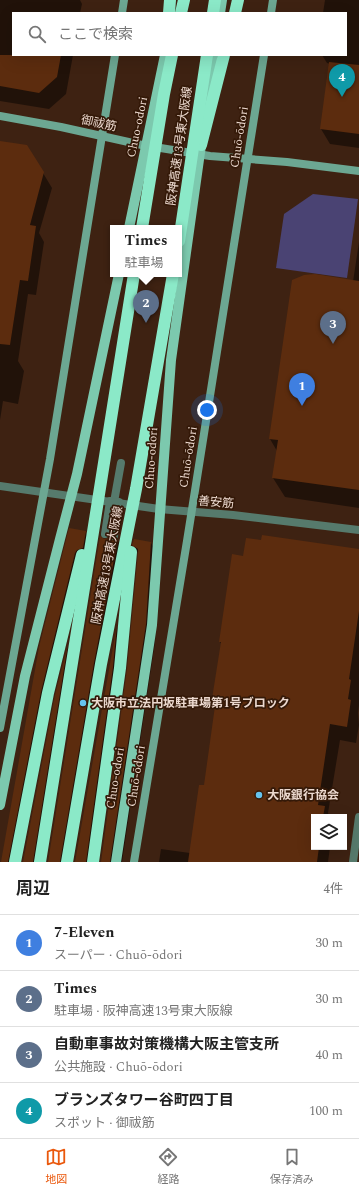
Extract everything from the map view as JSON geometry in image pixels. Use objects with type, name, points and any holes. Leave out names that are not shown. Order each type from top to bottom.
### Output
[{"type":"highway","points":[[170,0],[170,12]]},
{"type":"highway","points":[[181,12],[184,0]]},
{"type":"highway","points":[[213,12],[215,0]]},
{"type":"highway","points":[[234,12],[238,0]]},
{"type":"highway","points":[[164,94],[166,56]]},
{"type":"highway","name":"阪神高速13号東大阪線","points":[[142,225],[172,56]]},
{"type":"highway","name":"阪神高速13号東大阪線","points":[[182,225],[207,56]]},
{"type":"highway","points":[[185,205],[224,56]]},
{"type":"highway","name":"阪神高速13号東大阪線","points":[[40,862],[68,696],[100,482],[134,277]]},
{"type":"highway","name":"阪神高速13号東大阪線","points":[[67,862],[102,664],[136,489],[172,277]]},
{"type":"highway","points":[[15,862],[48,693],[100,482]]},
{"type":"highway","points":[[93,862],[120,668],[136,489]]},
{"type":"main road","points":[[170,12],[174,0]]},
{"type":"main road","points":[[220,12],[222,0]]},
{"type":"main road","name":"Chuo-odori","points":[[130,225],[166,56]]},
{"type":"main road","name":"Chuo-odori","points":[[116,862],[152,625],[172,360],[213,56]]},
{"type":"main road","points":[[0,805],[25,676],[77,474],[119,277]]},
{"type":"street","points":[[122,12],[124,0]]},
{"type":"street","points":[[271,12],[273,0]]},
{"type":"street","points":[[0,728],[44,492],[115,56]]},
{"type":"street","name":"Chuō-ōdori","points":[[134,862],[264,56]]},
{"type":"street","name":"御祓筋","points":[[0,116],[61,127],[142,145],[210,156],[287,162],[359,171]]},
{"type":"street","points":[[105,534],[114,502],[121,463]]},
{"type":"street","name":"善安筋","points":[[0,486],[191,512],[359,530]]},
{"type":"street","points":[[114,502],[114,536]]},
{"type":"street","points":[[352,862],[359,817]]},
{"type":"shaded area","points":[[313,194],[358,199],[347,278],[276,268],[284,214]]},
{"type":"building","points":[[0,55],[61,56],[57,77],[39,93],[0,86]]},
{"type":"building","points":[[329,62],[359,65],[359,134],[320,129]]},
{"type":"building","points":[[0,141],[27,145],[44,172],[30,225],[36,226],[28,281],[20,280],[10,345],[0,344]]},
{"type":"building","points":[[315,274],[359,281],[359,490],[272,478],[278,440],[269,439],[292,280],[304,275]]},
{"type":"building","points":[[69,528],[86,531],[83,548],[77,550],[75,553],[41,692],[8,862],[1,862],[39,647]]},
{"type":"building","points":[[262,535],[359,549],[359,611],[349,679],[351,680],[348,699],[351,700],[347,727],[330,724],[318,805],[325,806],[324,814],[311,814],[311,850],[319,850],[317,862],[188,862],[199,785],[204,785],[215,706],[211,705],[221,642],[219,642],[232,554],[243,556],[246,538],[261,540]]},
{"type":"building","points":[[100,536],[104,539],[109,538],[113,541],[118,539],[94,663],[60,862],[48,862]]},
{"type":"building","points":[[134,539],[151,542],[146,624],[110,862],[101,862],[127,669],[138,553],[138,549],[132,545]]},
{"type":"building","points":[[117,624],[113,667],[86,862],[75,862]]},
{"type":"building","points":[[68,644],[33,862],[23,862],[55,695]]},
{"type":"place","name":"ブランズタワー谷町四丁目","points":[[342,97]]},
{"type":"place","name":"Times","points":[[146,323]]},
{"type":"place","name":"自動車事故対策機構大阪主管支所","points":[[333,344]]},
{"type":"place","name":"7-Eleven","points":[[302,406]]},
{"type":"place","name":"大阪市立法円坂駐車場第1号ブロック","points":[[83,703]]},
{"type":"place","name":"大阪銀行協会","points":[[259,795]]}]
